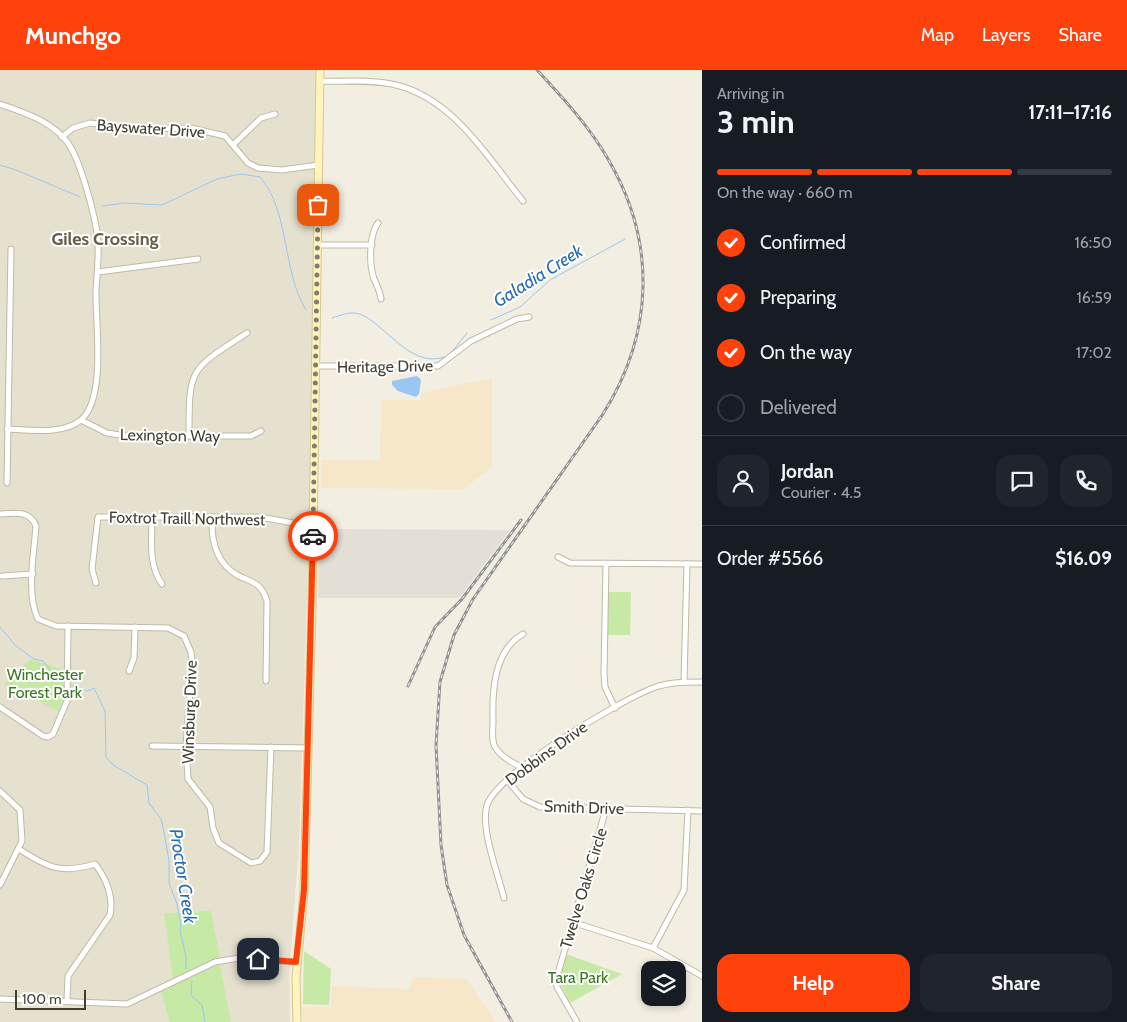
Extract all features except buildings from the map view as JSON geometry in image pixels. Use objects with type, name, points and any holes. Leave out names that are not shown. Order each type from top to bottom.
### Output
[{"type":"street","points":[[298,1022],[296,962],[304,890],[317,366],[320,70]]},
{"type":"street","points":[[320,81],[381,82],[409,89],[434,101],[464,129],[523,201]]},
{"type":"street","points":[[0,104],[42,121],[62,136],[75,156],[93,212],[98,242],[95,395],[81,420],[64,428],[36,431],[7,430]]},
{"type":"street","points":[[234,144],[261,118],[275,114]]},
{"type":"street","name":"Bayswater Drive","points":[[62,136],[73,128],[90,123],[139,129],[196,129],[225,136],[234,144],[248,163],[258,168],[282,170],[318,165]]},
{"type":"street","points":[[378,223],[374,229],[372,245],[372,273],[381,299]]},
{"type":"street","points":[[318,245],[372,245]]},
{"type":"street","points":[[7,483],[11,249]]},
{"type":"street","points":[[98,272],[198,259]]},
{"type":"street","name":"Heritage Drive","points":[[317,366],[438,366],[471,341],[517,319],[529,317]]},
{"type":"street","points":[[189,436],[188,397],[193,375],[207,360],[247,333]]},
{"type":"street","name":"Lexington Way","points":[[81,420],[115,435],[251,436],[261,431]]},
{"type":"street","name":"Winsburg Drive","points":[[0,514],[24,514],[30,516],[34,521],[32,596],[34,610],[38,619],[46,624],[68,626],[168,628],[184,636],[188,644],[192,664],[186,746],[188,778],[210,807],[217,838],[223,846],[251,863],[260,861],[267,852],[271,747]]},
{"type":"street","name":"Foxtrot Traill Northwest","points":[[96,583],[92,569],[98,516],[266,517],[293,523],[313,524]]},
{"type":"street","points":[[152,517],[152,561],[154,570],[162,584]]},
{"type":"street","points":[[212,517],[213,543],[224,565],[236,574],[255,582],[264,591],[267,601],[266,681]]},
{"type":"street","points":[[558,557],[570,563],[702,564]]},
{"type":"street","points":[[606,564],[604,674],[605,687],[615,708]]},
{"type":"street","points":[[684,682],[686,564]]},
{"type":"street","points":[[2,576],[33,574]]},
{"type":"street","points":[[0,707],[43,736],[53,734],[67,701],[68,626]]},
{"type":"street","points":[[128,671],[134,658],[135,627]]},
{"type":"street","points":[[522,768],[496,749],[493,743],[493,703],[496,675],[501,662],[512,642],[523,634]]},
{"type":"street","name":"Dobbins Drive","points":[[504,898],[485,819],[488,804],[507,780],[563,738],[652,688],[671,683],[702,682]]},
{"type":"street","points":[[152,746],[308,748]]},
{"type":"street","name":"Smith Drive","points":[[507,780],[523,799],[540,807],[702,810]]},
{"type":"street","points":[[0,792],[20,810],[22,841],[0,885]]},
{"type":"street","name":"Twelve Oaks Circle","points":[[578,1022],[557,987],[556,980],[606,809]]},
{"type":"street","points":[[653,948],[684,890],[688,810]]},
{"type":"street","points":[[18,849],[50,868],[82,869],[96,864],[103,874],[112,904],[110,915],[68,976],[67,1001]]},
{"type":"street","points":[[572,922],[653,948],[702,976]]},
{"type":"street","points":[[0,1000],[127,1004],[211,963],[234,958],[296,962]]},
{"type":"shaded area","points":[[0,70],[324,70],[299,845],[289,976],[290,1022],[0,1022]]},
{"type":"shaded area","points":[[492,378],[492,468],[462,489],[321,488],[321,460],[380,460],[381,400],[421,400],[421,393]]},
{"type":"shaded area","points":[[319,529],[510,530],[459,598],[318,598]]},
{"type":"shaded area","points":[[413,977],[467,979],[495,1022],[303,1022],[302,1006],[331,1007],[332,986],[409,989]]},
{"type":"green space","points":[[608,592],[631,592],[630,635],[607,635]]},
{"type":"green space","name":"Winchester Forest Park","points":[[31,659],[64,670],[63,702],[60,712],[4,684]]},
{"type":"green space","points":[[211,911],[220,957],[173,979],[164,913]]},
{"type":"green space","points":[[304,951],[331,969],[329,1005],[303,1004]]},
{"type":"green space","name":"Tara Park","points":[[566,954],[622,974],[570,1003],[559,981]]},
{"type":"green space","points":[[220,964],[231,1022],[170,1022],[161,991]]},
{"type":"water","points":[[417,376],[421,380],[419,394],[416,397],[398,391],[392,385],[392,381]]},
{"type":"waterway","name":"Galadia Creek","points":[[0,165],[80,197]]},
{"type":"waterway","name":"Galadia Creek","points":[[103,206],[124,203],[162,205],[217,179],[241,174],[260,177],[270,191],[276,207],[293,278],[298,295],[306,310]]},
{"type":"waterway","name":"Galadia Creek","points":[[491,320],[520,307],[550,280],[625,239]]},
{"type":"waterway","name":"Galadia Creek","points":[[332,318],[352,313],[365,316],[407,350],[431,359],[445,357]]},
{"type":"waterway","name":"Galadia Creek","points":[[451,353],[467,333]]},
{"type":"waterway","name":"Proctor Creek","points":[[0,627],[16,646],[34,659],[43,661],[57,678],[64,681]]},
{"type":"waterway","name":"Proctor Creek","points":[[71,685],[87,691],[94,688],[105,711],[106,757],[113,765],[147,785],[149,803],[161,819],[169,861],[169,883],[177,904],[181,925],[180,931],[186,956],[186,969]]},
{"type":"waterway","name":"Proctor Creek","points":[[192,981],[191,995],[202,1005],[205,1022]]},
{"type":"railway","points":[[512,1022],[464,935],[447,885],[441,845],[436,745],[440,682],[454,635],[473,599],[603,414],[620,383],[632,352],[640,320],[643,287],[641,255],[635,222],[624,190],[593,135],[537,70]]},
{"type":"railway","points":[[408,686],[435,627],[462,599],[521,520]]},
{"type":"way so far","points":[[313,536],[318,205]]},
{"type":"district","name":"Giles Crossing","points":[[105,239]]},
{"type":"route","points":[[258,959],[296,962],[304,890],[313,536]]}]
